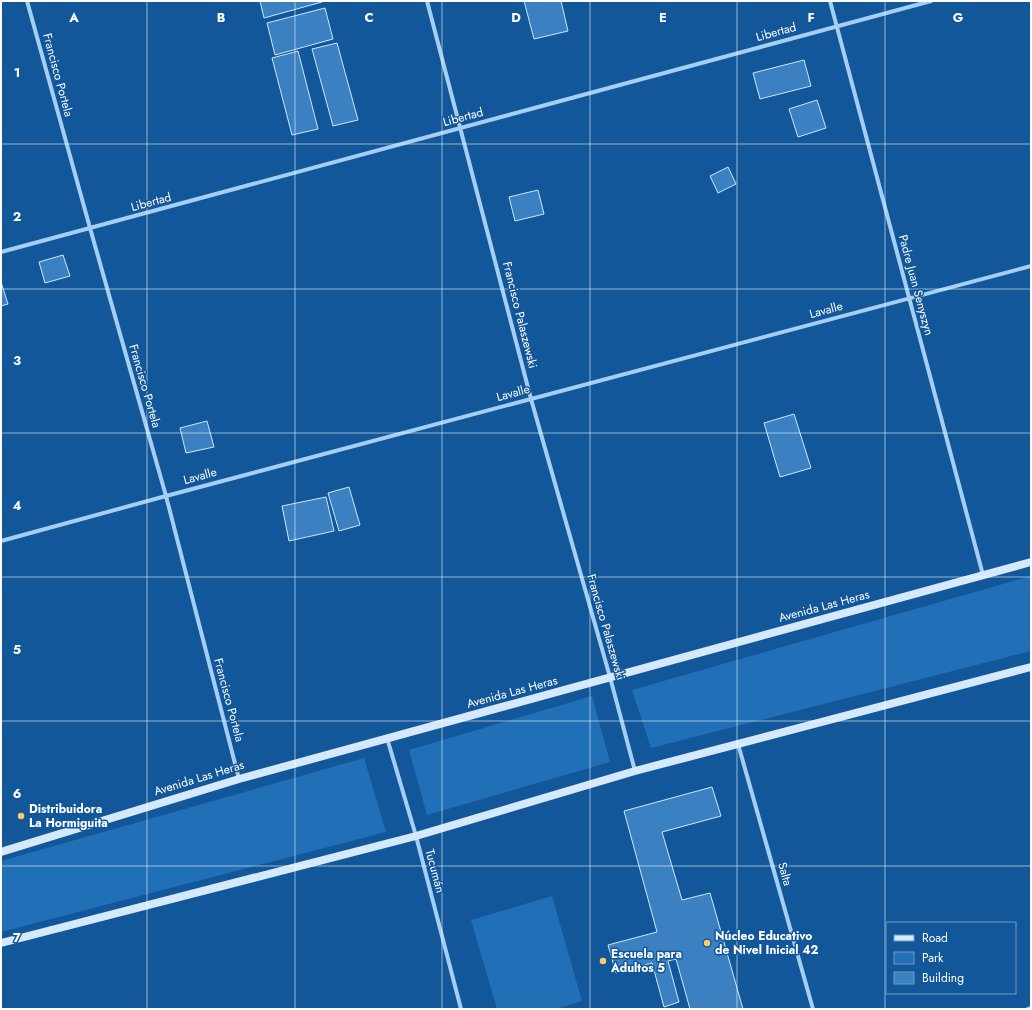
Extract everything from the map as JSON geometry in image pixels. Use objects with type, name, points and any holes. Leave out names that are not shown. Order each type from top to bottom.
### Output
[{"type":"main road","name":"Avenida Las Heras","points":[[1,852],[239,778],[1031,562]]},
{"type":"main road","points":[[1,944],[416,836],[635,772],[1031,667]]},
{"type":"street","name":"Francisco Portela","points":[[27,1],[166,496],[239,778]]},
{"type":"street","name":"Francisco Palaszewski","points":[[428,1],[531,399],[610,677],[635,772]]},
{"type":"street","name":"Padre Juan Senyszyn","points":[[830,1],[983,575]]},
{"type":"street","name":"Libertad","points":[[1,252],[931,1]]},
{"type":"street","name":"Lavalle","points":[[1,541],[1031,266]]},
{"type":"street","name":"Tucumán","points":[[387,738],[416,836],[462,1009]]},
{"type":"street","name":"Salta","points":[[738,744],[813,1009]]},
{"type":"green space","points":[[1031,576],[1031,651],[651,748],[632,690]]},
{"type":"green space","points":[[592,696],[610,762],[427,815],[409,750]]},
{"type":"green space","points":[[364,758],[386,832],[1,932],[1,861]]},
{"type":"green space","points":[[552,896],[582,1001],[556,1009],[497,1009],[471,920]]},
{"type":"building","points":[[260,1],[322,1],[322,2],[264,18]]},
{"type":"building","points":[[524,1],[561,1],[568,31],[534,39]]},
{"type":"building","points":[[325,8],[333,39],[275,55],[267,23]]},
{"type":"building","points":[[337,43],[358,120],[333,126],[312,49]]},
{"type":"building","points":[[298,51],[318,129],[292,135],[272,58]]},
{"type":"building","points":[[804,60],[811,86],[760,99],[753,73]]},
{"type":"building","points":[[817,100],[826,128],[798,137],[789,109]]},
{"type":"building","points":[[728,167],[736,184],[718,193],[710,176]]},
{"type":"building","points":[[538,190],[544,214],[515,221],[509,197]]},
{"type":"building","points":[[63,255],[70,276],[45,283],[39,262]]},
{"type":"building","points":[[1,282],[8,304],[1,306]]},
{"type":"building","points":[[794,414],[811,468],[780,477],[764,423]]},
{"type":"building","points":[[207,421],[214,447],[186,453],[180,428]]},
{"type":"building","points":[[349,487],[360,525],[339,531],[328,493]]},
{"type":"building","points":[[326,497],[334,531],[289,541],[282,506]]},
{"type":"building","points":[[712,787],[721,816],[662,832],[682,900],[710,893],[743,1009],[690,1009],[676,959],[668,961],[679,1002],[664,1007],[652,963],[616,973],[608,945],[657,932],[624,811]]},
{"type":"place","name":"Distribuidora La Hormiguita","points":[[21,816]]},
{"type":"place","name":"Núcleo Educativo de Nivel Inicial 42","points":[[707,943]]},
{"type":"place","name":"Escuela para Adultos 5","points":[[603,961]]}]
